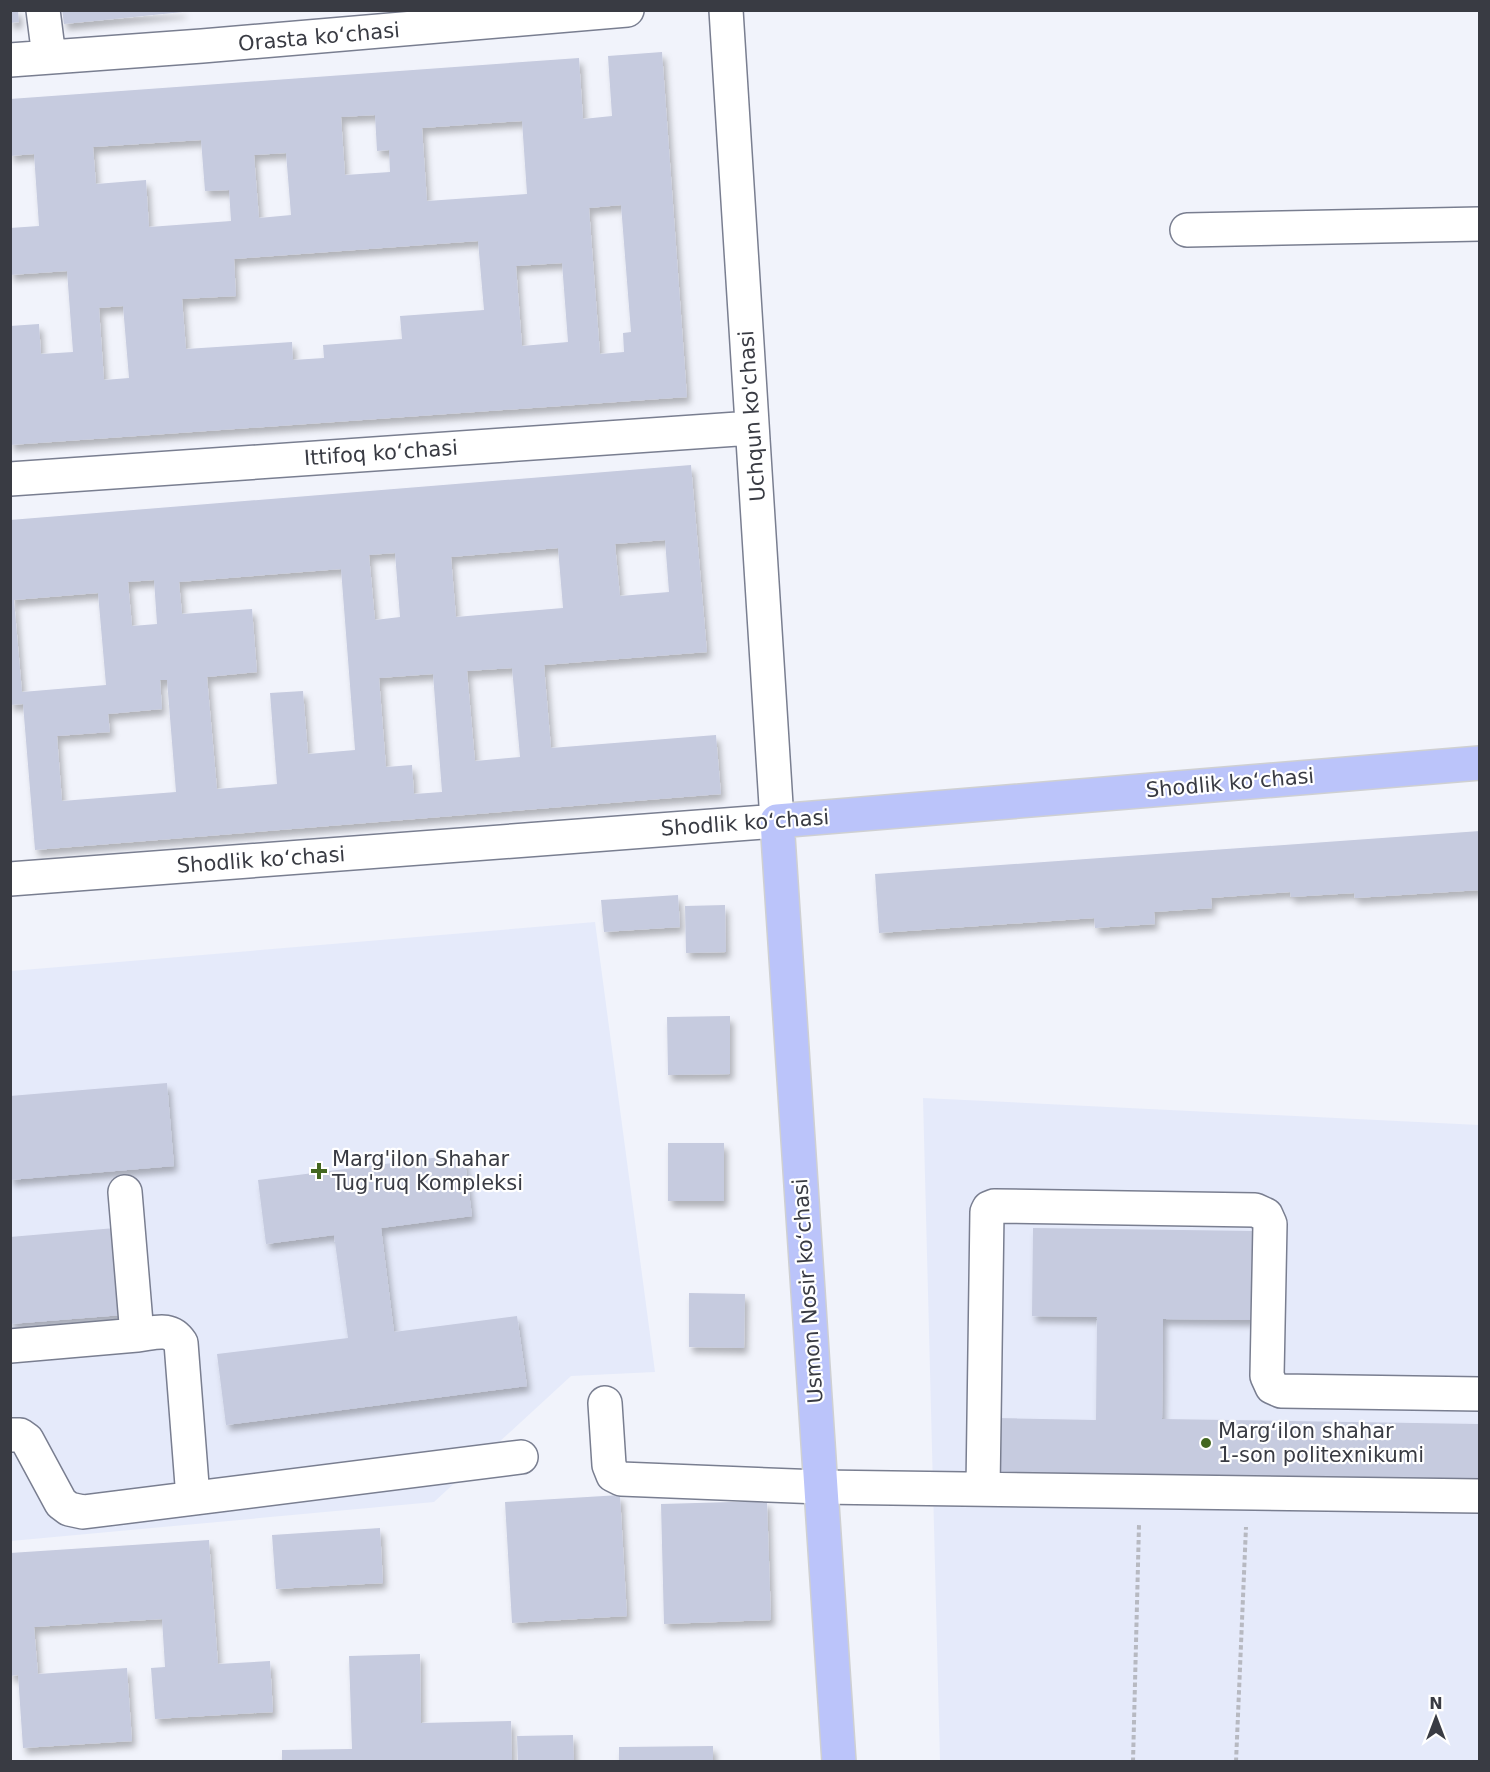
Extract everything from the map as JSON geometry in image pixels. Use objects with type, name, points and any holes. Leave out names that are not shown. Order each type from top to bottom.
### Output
[{"type":"main road","name":"Shodlik koʻchasi","points":[[777,821],[1479,763]]},
{"type":"main road","name":"Usmon Nosir ko‘chasi","points":[[777,821],[839,1761]]},
{"type":"street","points":[[44,10],[49,57]]},
{"type":"street","name":"Orasta koʻchasi","points":[[10,60],[627,10]]},
{"type":"street","name":"Uchqun ko'chasi","points":[[726,10],[777,821]]},
{"type":"street","points":[[1187,230],[1479,224]]},
{"type":"street","name":"Ittifoq koʻchasi","points":[[10,479],[752,428]]},
{"type":"street","name":"Shodlik koʻchasi","points":[[10,879],[777,821]]},
{"type":"street","points":[[125,1192],[137,1335]]},
{"type":"street","points":[[983,1489],[987,1212],[994,1206],[1255,1210],[1266,1215],[1270,1224],[1267,1376],[1272,1387],[1281,1391],[1479,1394]]},
{"type":"street","points":[[10,1346],[168,1332],[175,1335],[181,1343],[193,1498]]},
{"type":"street","points":[[605,1403],[609,1466],[613,1474],[621,1479],[820,1487],[1479,1496]]},
{"type":"street","points":[[10,1435],[20,1435],[27,1440],[61,1503],[69,1509],[83,1512],[521,1457]]},
{"type":"path","points":[[1133,1761],[1140,1492]]},
{"type":"path","points":[[1236,1761],[1248,1493]]},
{"type":"shaded area","name":"Marg'ilon Shahar Tug'ruq Kompleksi","points":[[595,922],[655,1372],[571,1376],[434,1502],[11,1541],[11,971]]},
{"type":"shaded area","name":"Margʻilon shahar 1-son politexnikumi","points":[[923,1098],[1479,1125],[1479,1761],[940,1761]]},
{"type":"building","points":[[10,10],[18,10],[19,22],[10,23]]},
{"type":"building","points":[[62,10],[183,10],[183,12],[64,24]]},
{"type":"building","points":[[662,52],[687,397],[10,445],[10,326],[39,324],[41,354],[73,352],[67,271],[10,275],[10,228],[39,226],[34,154],[10,156],[10,99],[579,58],[583,119],[612,116],[608,56]],"holes":[[[375,115],[377,151],[389,150],[390,172],[345,175],[341,117]],[[522,121],[527,194],[427,201],[422,128]],[[201,140],[205,191],[229,190],[231,221],[149,227],[146,180],[96,184],[93,147]],[[286,153],[291,215],[259,218],[254,155]],[[621,205],[631,332],[623,333],[624,352],[600,354],[589,208]],[[478,241],[484,310],[400,316],[402,339],[323,345],[324,358],[293,360],[292,342],[186,349],[182,299],[236,296],[234,259]],[[562,263],[568,342],[522,346],[516,266]],[[123,306],[129,378],[104,380],[99,308]]]},
{"type":"building","points":[[691,465],[707,652],[544,665],[551,748],[716,735],[721,794],[35,850],[23,704],[10,705],[10,520]],"holes":[[[665,540],[669,592],[620,596],[615,544]],[[558,548],[563,608],[456,617],[451,557]],[[395,553],[400,617],[375,620],[369,555]],[[341,569],[355,750],[308,754],[303,691],[270,693],[277,784],[217,789],[207,677],[257,672],[252,609],[182,614],[179,582]],[[154,580],[157,624],[132,626],[128,582]],[[98,593],[106,685],[22,692],[14,600]],[[512,668],[520,757],[475,761],[467,671]],[[433,674],[442,792],[414,794],[412,765],[386,767],[379,678]],[[160,680],[167,680],[176,792],[62,801],[57,736],[110,732],[108,714],[162,709]]]},
{"type":"building","points":[[1480,831],[1480,890],[1355,898],[1354,893],[1291,897],[1290,892],[1211,898],[1212,908],[1154,912],[1155,924],[1095,928],[1094,918],[879,933],[875,874]]},
{"type":"building","points":[[678,895],[680,927],[604,932],[601,900]]},
{"type":"building","points":[[725,905],[726,952],[686,953],[685,906]]},
{"type":"building","points":[[730,1016],[730,1074],[668,1075],[667,1017]]},
{"type":"building","points":[[167,1083],[174,1166],[10,1180],[10,1096]]},
{"type":"building","points":[[668,1143],[724,1143],[724,1201],[668,1201]]},
{"type":"building","points":[[464,1154],[472,1216],[381,1228],[394,1332],[517,1316],[527,1386],[226,1425],[217,1354],[348,1338],[334,1235],[266,1244],[258,1180]]},
{"type":"building","points":[[115,1228],[122,1315],[10,1324],[10,1237]]},
{"type":"building","points":[[1033,1228],[1256,1231],[1255,1320],[1163,1319],[1162,1419],[1480,1424],[1480,1487],[994,1481],[995,1418],[1096,1420],[1097,1317],[1032,1316]]},
{"type":"building","points":[[689,1293],[745,1294],[744,1348],[689,1347]]},
{"type":"building","points":[[620,1495],[627,1616],[512,1623],[505,1502]]},
{"type":"building","points":[[767,1501],[771,1620],[664,1624],[661,1504]]},
{"type":"building","points":[[380,1528],[383,1583],[276,1589],[272,1535]]},
{"type":"building","points":[[209,1540],[218,1664],[270,1661],[273,1712],[155,1719],[151,1668],[165,1667],[162,1619],[34,1627],[38,1674],[127,1668],[132,1741],[23,1748],[18,1675],[10,1676],[10,1553]]},
{"type":"building","points":[[420,1654],[421,1723],[511,1721],[512,1762],[282,1762],[282,1750],[352,1749],[349,1656]]},
{"type":"building","points":[[573,1735],[574,1762],[518,1762],[517,1736]]},
{"type":"building","points":[[713,1746],[713,1762],[619,1762],[619,1747]]},
{"type":"place","name":"Marg'ilon Shahar Tug'ruq Kompleksi","points":[[319,1171]]},
{"type":"place","name":"Margʻilon shahar 1-son politexnikumi","points":[[1206,1443]]}]
